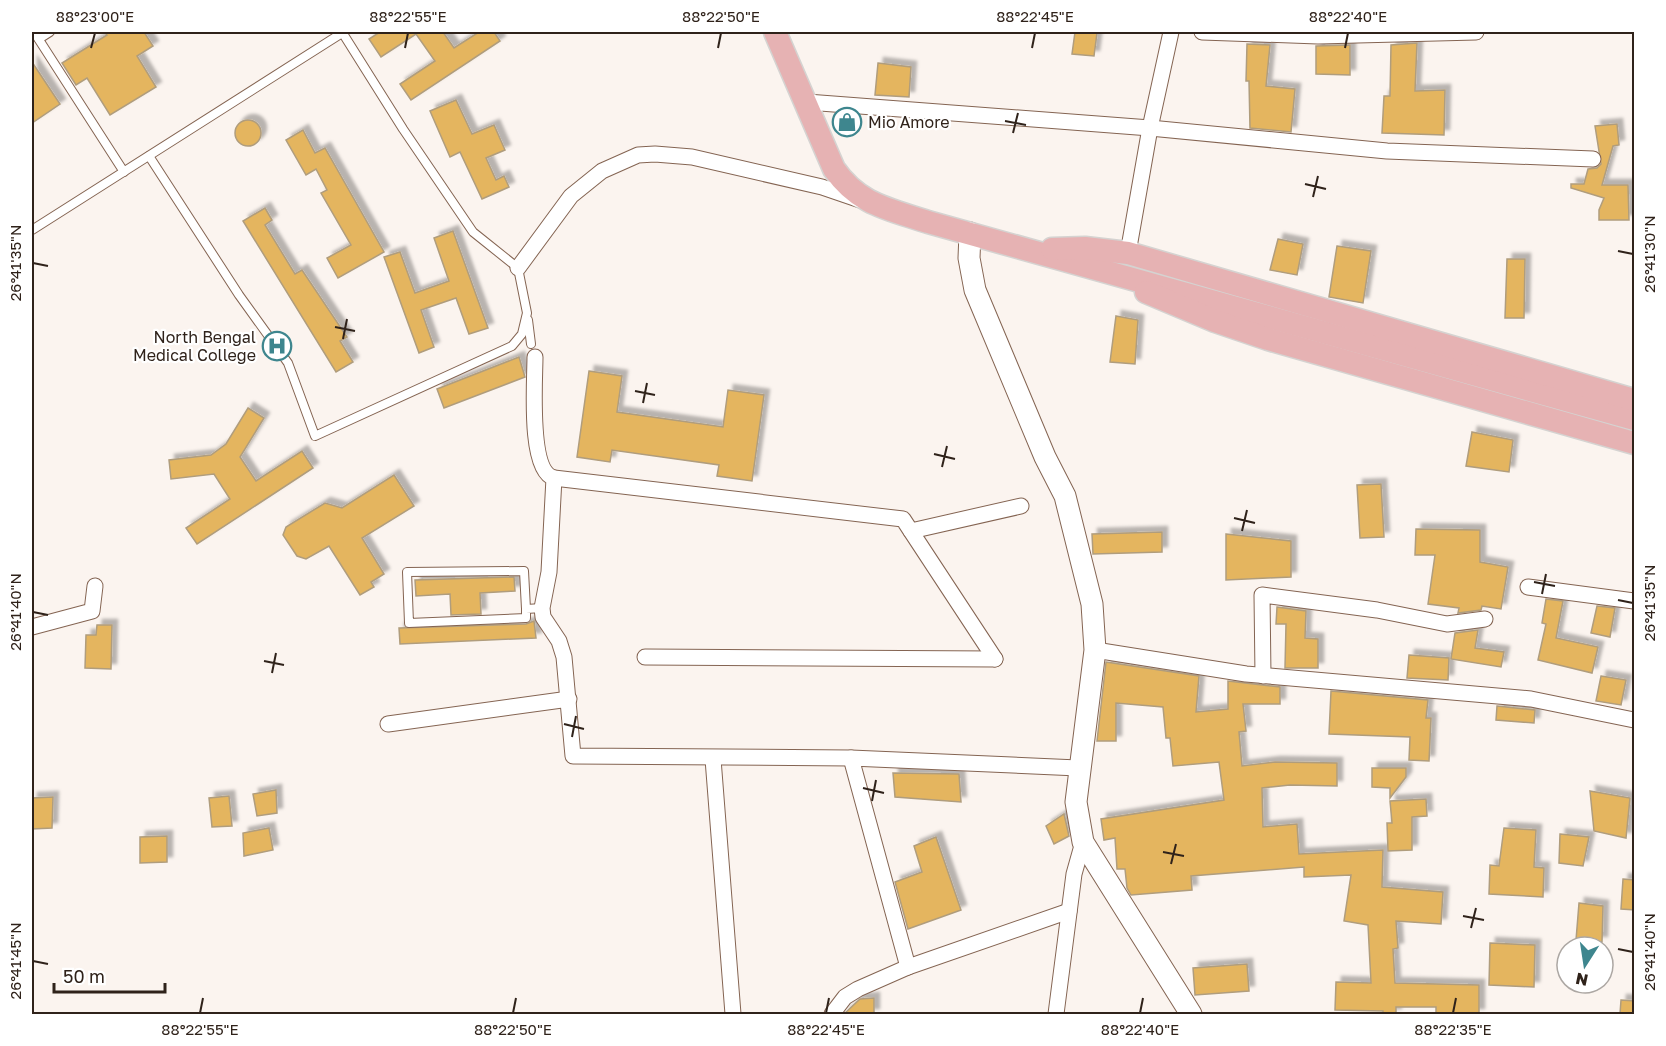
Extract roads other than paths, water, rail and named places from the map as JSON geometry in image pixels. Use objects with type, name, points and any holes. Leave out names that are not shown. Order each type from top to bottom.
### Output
[{"type":"main road","points":[[775,32],[834,169],[846,186],[868,202],[970,233],[1635,419]]},
{"type":"main road","points":[[1032,250],[1085,248],[1128,253],[1635,400]]},
{"type":"main road","points":[[1130,278],[1149,294],[1171,304],[1268,339],[1635,443]]},
{"type":"street","points":[[1128,253],[1170,32]]},
{"type":"street","points":[[1202,32],[1318,36],[1476,32]]},
{"type":"street","points":[[807,102],[1150,128],[1388,151],[1593,159]]},
{"type":"street","points":[[518,267],[571,196],[602,171],[638,155],[692,157],[822,187],[868,202]]},
{"type":"street","points":[[970,233],[969,258],[975,290],[1070,515],[1092,604],[1095,650],[1078,768],[1076,802],[1083,842],[1191,1014]]},
{"type":"street","points":[[533,350],[537,440],[542,466],[546,473],[554,478],[903,519],[995,659],[645,657]]},
{"type":"street","points":[[554,478],[549,572],[542,608],[543,617],[559,641],[564,657],[573,756],[713,759],[851,758],[1078,768]]},
{"type":"street","points":[[911,531],[1022,506]]},
{"type":"street","points":[[32,627],[92,611],[95,586]]},
{"type":"street","points":[[1528,587],[1635,601]]},
{"type":"street","points":[[1263,676],[1262,595],[1377,610],[1447,624],[1485,619]]},
{"type":"street","points":[[1095,650],[1263,676],[1531,699],[1635,720]]},
{"type":"street","points":[[388,724],[569,699]]},
{"type":"street","points":[[851,758],[908,967]]},
{"type":"street","points":[[713,759],[733,1014]]},
{"type":"street","points":[[1056,1014],[1074,874],[1083,842]]},
{"type":"street","points":[[833,1014],[845,997],[858,989],[908,967],[1069,910]]},
{"type":"lane","points":[[50,32],[36,35],[124,172]]},
{"type":"lane","points":[[32,230],[342,32],[403,129],[473,232],[518,267],[533,350]]},
{"type":"lane","points":[[149,156],[233,286],[288,363],[315,436],[500,354],[518,340],[527,313]]},
{"type":"lane","points":[[524,571],[526,609],[526,618],[409,623],[407,572],[524,571]]},
{"type":"lane","points":[[526,609],[542,608]]},
{"type":"place","name":"Mio Amore","points":[[847,122]]},
{"type":"place","name":"North Bengal Medical College","points":[[277,346]]}]
